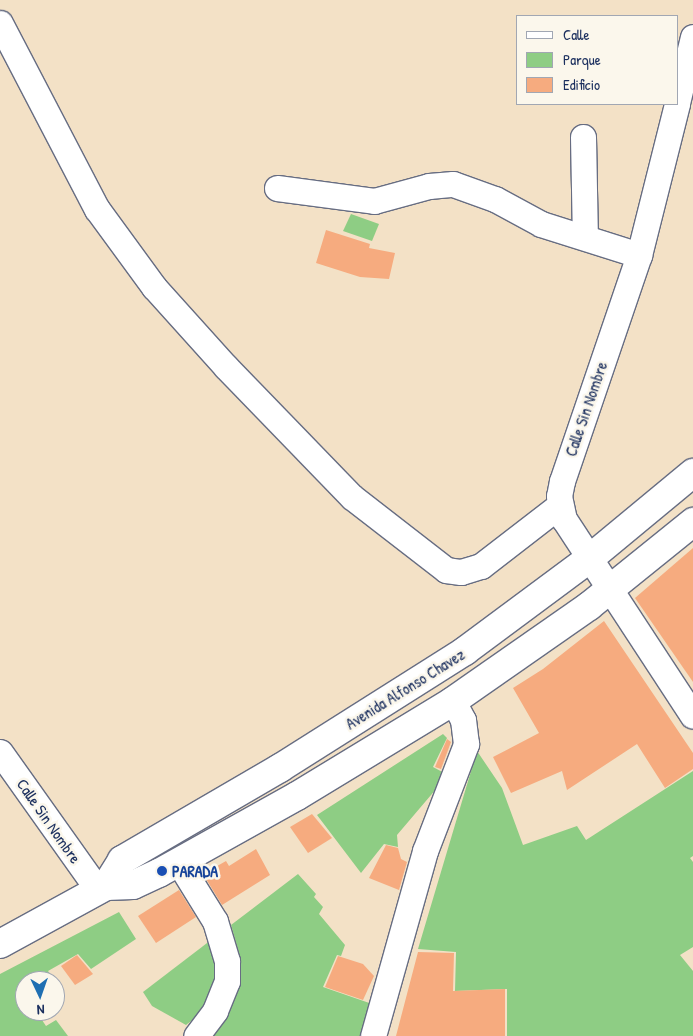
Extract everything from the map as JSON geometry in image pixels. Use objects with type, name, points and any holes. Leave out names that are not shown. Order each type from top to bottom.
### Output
[{"type":"main road","name":"Avenida Alfonso Chavez","points":[[102,888],[122,860],[280,768],[465,651],[589,559],[693,473]]},
{"type":"main road","name":"Avenida Alfonso Chavez","points":[[0,944],[102,888],[133,885],[179,862],[297,796],[453,701],[610,590],[693,522]]},
{"type":"street","points":[[0,23],[97,209],[143,271],[226,367],[352,497],[446,570],[461,572],[481,566],[560,506]]},
{"type":"street","name":"Calle Sin Nombre","points":[[678,99],[693,37]]},
{"type":"street","name":"Calle Sin Nombre","points":[[676,105],[639,255],[562,481],[560,506],[564,519],[589,559],[693,716]]},
{"type":"street","points":[[583,137],[585,238]]},
{"type":"street","points":[[277,188],[374,201],[429,186],[454,184],[495,199],[541,224],[639,255]]},
{"type":"street","points":[[373,1036],[425,851],[466,744],[462,720],[453,701]]},
{"type":"street","name":"Calle Sin Nombre","points":[[0,752],[102,888]]},
{"type":"street","points":[[179,862],[215,921],[227,961],[226,981],[215,1011],[196,1036]]},
{"type":"green space","points":[[351,214],[379,224],[372,241],[343,231]]},
{"type":"green space","points":[[443,734],[447,738],[433,767],[448,775],[397,835],[398,847],[384,844],[361,873],[317,815]]},
{"type":"green space","points":[[477,751],[502,788],[523,845],[577,826],[586,840],[693,771],[693,856],[690,858],[693,862],[693,947],[680,955],[693,971],[693,1036],[507,1036],[507,989],[455,991],[456,952],[418,949]]},
{"type":"green space","points":[[298,874],[316,894],[314,897],[323,907],[319,914],[345,945],[341,956],[337,955],[323,987],[378,1006],[370,1036],[213,1036],[226,1016],[238,985],[240,957],[231,925]]},
{"type":"green space","points":[[119,912],[136,939],[91,969],[78,954],[48,971],[15,971],[15,1021],[43,1021],[46,1026],[57,1021],[68,1036],[0,1036],[0,974]]},
{"type":"green space","points":[[211,940],[222,997],[186,1025],[152,1006],[143,992]]},
{"type":"building","points":[[326,230],[370,244],[369,248],[395,253],[389,279],[360,277],[316,263]]},
{"type":"building","points":[[693,548],[693,682],[635,598]]},
{"type":"building","points":[[604,621],[693,753],[693,769],[665,788],[637,744],[567,790],[562,771],[511,793],[493,757],[539,733],[513,688],[543,669]]},
{"type":"building","points":[[447,739],[451,742],[441,769],[435,767]]},
{"type":"building","points":[[312,814],[332,838],[308,853],[290,827]]},
{"type":"building","points":[[386,845],[398,848],[401,859],[407,862],[399,890],[369,878]]},
{"type":"building","points":[[256,849],[270,875],[222,905],[203,874],[226,861],[229,866]]},
{"type":"building","points":[[179,890],[196,917],[156,943],[138,916]]},
{"type":"building","points":[[418,952],[454,953],[453,991],[505,989],[505,1036],[396,1036]]},
{"type":"building","points":[[77,955],[93,974],[75,985],[61,966]]},
{"type":"building","points":[[338,956],[363,964],[374,976],[363,1000],[325,987]]},
{"type":"place","name":"PARADA","points":[[162,871]]}]
